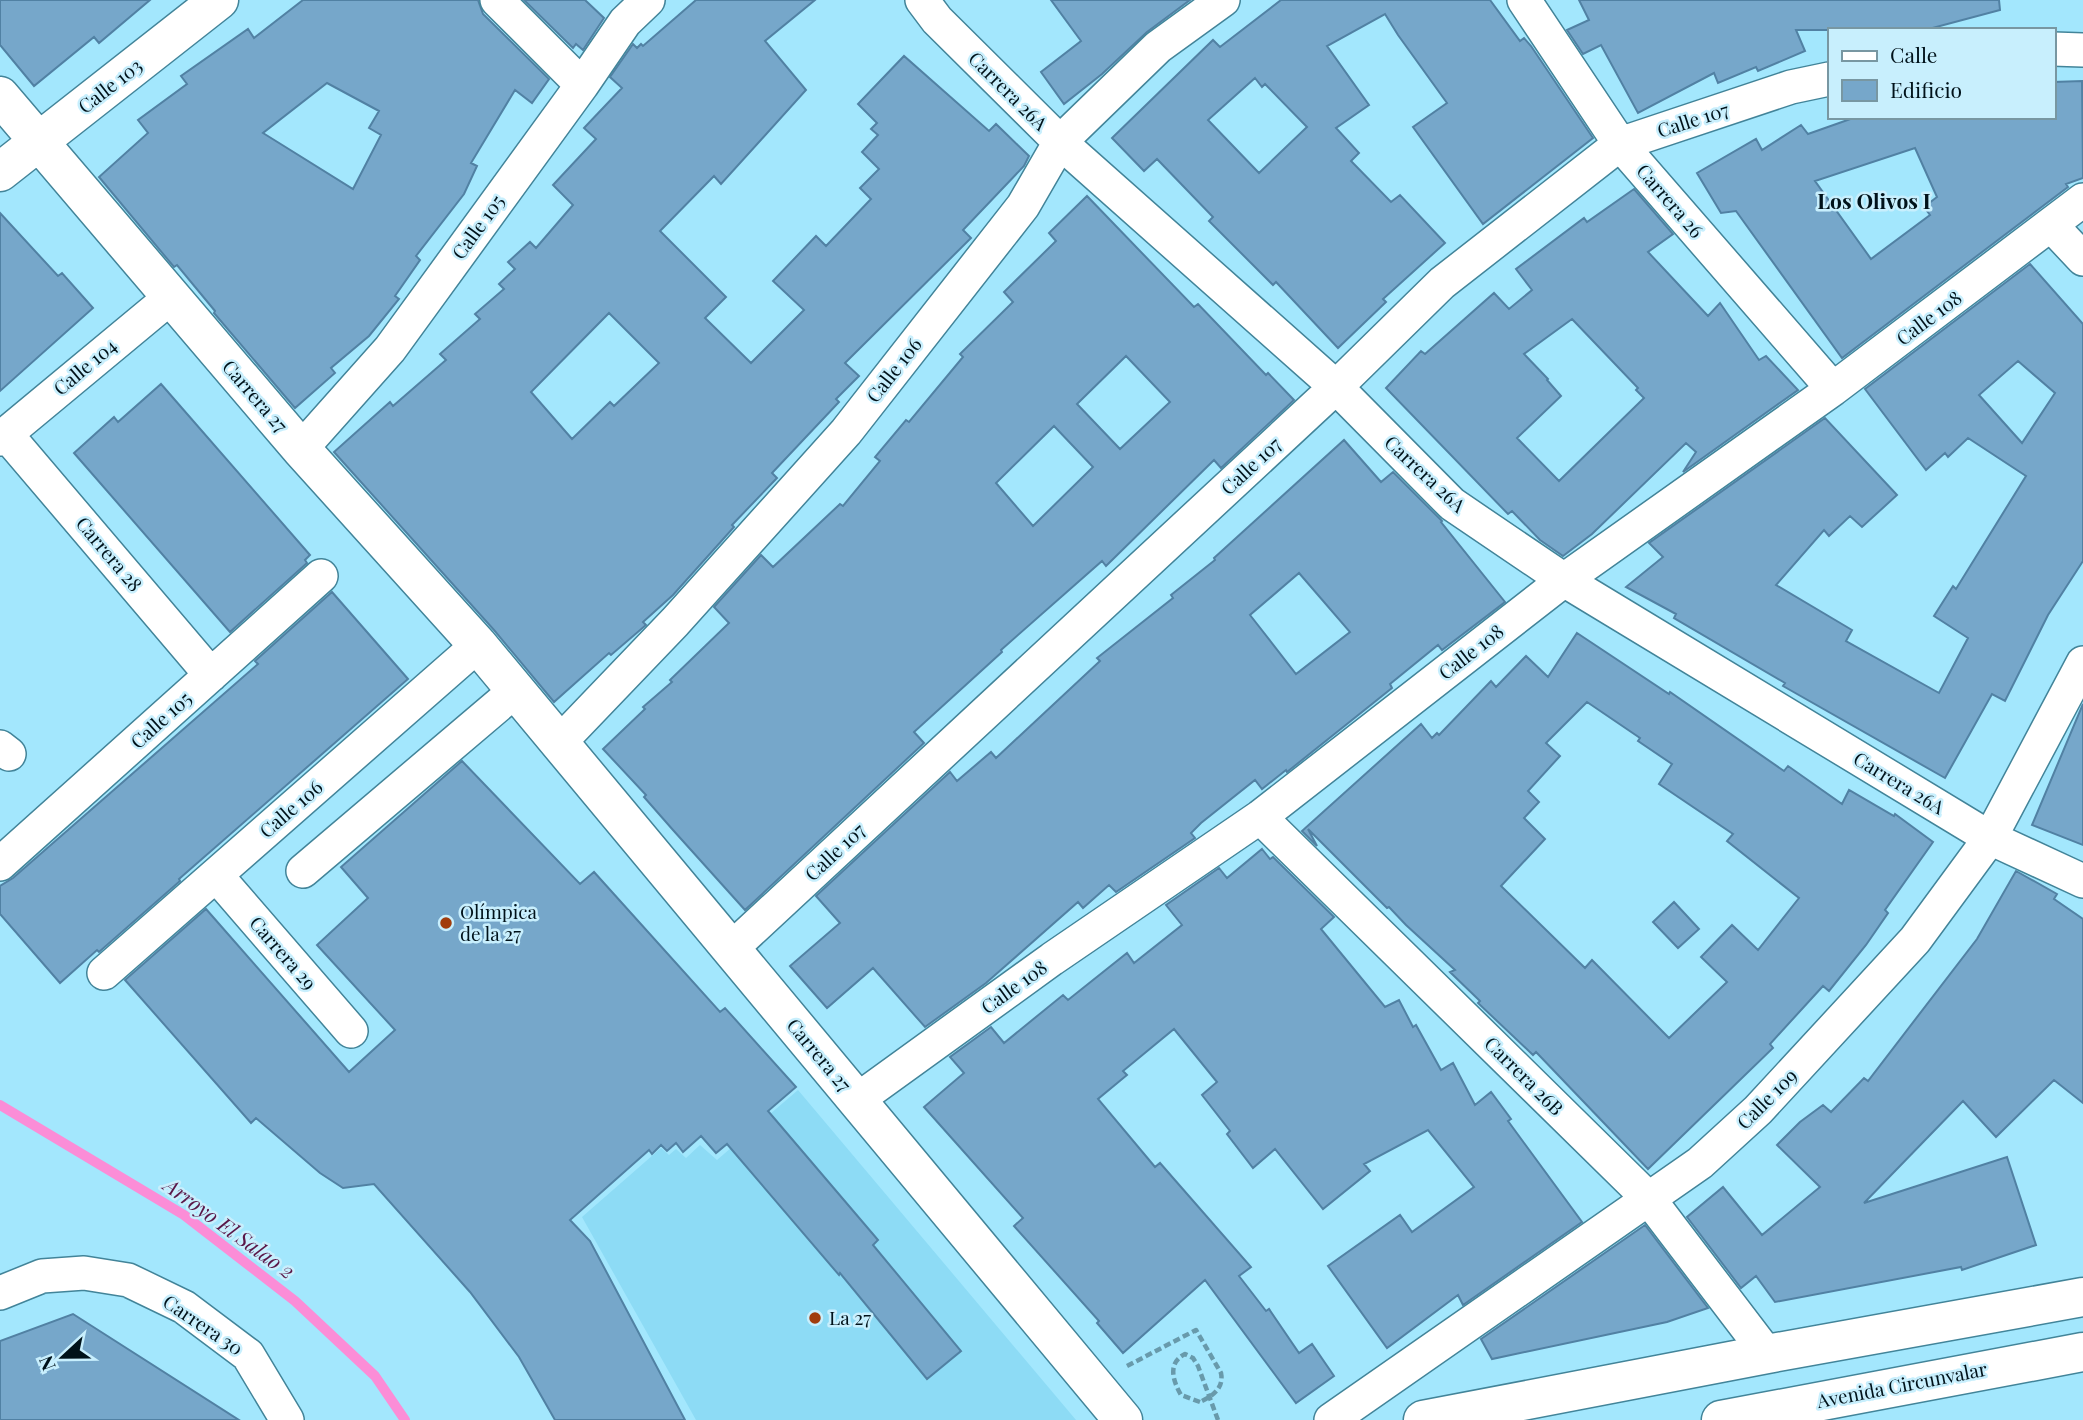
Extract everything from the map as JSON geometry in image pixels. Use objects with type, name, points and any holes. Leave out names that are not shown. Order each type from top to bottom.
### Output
[{"type":"main road","name":"Calle 103","points":[[0,172],[219,0]]},
{"type":"main road","name":"Carrera 27","points":[[0,96],[301,449],[478,645],[1123,1420]]},
{"type":"main road","points":[[1423,1420],[2083,1297]]},
{"type":"main road","name":"Avenida Circunvalar","points":[[1721,1420],[2083,1352]]},
{"type":"street","points":[[497,0],[582,85]]},
{"type":"street","name":"Calle 105","points":[[301,449],[390,349],[625,22],[648,0]]},
{"type":"street","name":"Carrera 26A","points":[[922,0],[937,20],[1060,142],[1336,387],[1452,504],[1564,580],[1990,838],[2083,881]]},
{"type":"street","name":"Calle 106","points":[[560,742],[675,622],[846,432],[1023,206],[1060,142],[1158,47],[1223,0]]},
{"type":"street","name":"Carrera 26","points":[[1524,0],[1620,144],[1833,389]]},
{"type":"street","points":[[2055,49],[2083,50]]},
{"type":"street","name":"Calle 107","points":[[731,949],[1336,387],[1442,284],[1620,144],[1791,87],[1828,79]]},
{"type":"street","name":"Calle 108","points":[[857,1100],[1052,959],[1260,817],[1564,580],[1833,389],[2083,200]]},
{"type":"street","points":[[2052,226],[2083,258]]},
{"type":"street","name":"Calle 104","points":[[3,436],[171,297]]},
{"type":"street","name":"Carrera 28","points":[[3,436],[211,675]]},
{"type":"street","name":"Calle 105","points":[[0,864],[321,576]]},
{"type":"street","name":"Calle 106","points":[[104,973],[478,645]]},
{"type":"street","name":"Calle 109","points":[[1331,1420],[1700,1163],[1758,1110],[1915,940],[1990,838],[2083,663]]},
{"type":"street","points":[[303,872],[515,691]]},
{"type":"street","name":"Carrera 26B","points":[[1260,817],[1648,1199],[1767,1354]]},
{"type":"street","name":"Carrera 29","points":[[216,875],[351,1031]]},
{"type":"street","name":"Carrera 30","points":[[0,1293],[42,1276],[84,1273],[128,1280],[184,1307],[248,1355],[287,1420]]},
{"type":"path","points":[[1092,1384],[1196,1330],[1221,1373],[1223,1380],[1219,1388],[1211,1397],[1200,1402],[1190,1400],[1181,1395],[1172,1377],[1175,1361],[1185,1354],[1193,1358],[1198,1366],[1218,1420]]},
{"type":"shaded area","name":"La 27","points":[[798,1090],[1076,1420],[696,1420],[582,1217],[661,1148],[669,1155],[676,1149],[686,1158],[700,1145],[717,1160]]},
{"type":"building","points":[[0,0],[150,0],[99,43],[94,37],[34,86],[0,45]]},
{"type":"building","points":[[303,0],[478,0],[483,14],[549,79],[532,103],[515,90],[471,163],[477,166],[464,194],[416,256],[420,260],[395,296],[399,299],[369,336],[331,368],[335,373],[295,408],[177,265],[174,267],[99,177],[148,133],[138,120],[187,84],[181,76],[248,29],[254,38]],"holes":[[[327,83],[379,111],[369,128],[381,135],[353,189],[263,133]]]},
{"type":"building","points":[[524,0],[585,0],[604,18],[583,50],[576,44],[573,48]]},
{"type":"building","points":[[696,0],[815,0],[765,41],[806,90],[721,184],[714,176],[660,231],[726,297],[705,318],[751,363],[804,310],[773,281],[816,236],[826,246],[871,199],[860,188],[879,169],[862,152],[878,135],[871,129],[877,123],[858,104],[904,56],[989,131],[996,124],[1029,156],[1024,166],[963,230],[971,238],[845,363],[859,376],[836,399],[839,402],[772,473],[777,478],[732,525],[734,527],[673,595],[643,622],[646,625],[611,655],[609,653],[554,702],[494,630],[334,452],[390,402],[393,406],[446,360],[440,354],[480,319],[475,314],[504,289],[499,284],[515,269],[508,262],[530,242],[536,248],[573,205],[553,185],[596,139],[584,128],[622,88],[610,77],[633,44],[637,48],[641,44],[643,46]],"holes":[[[609,313],[659,363],[614,406],[610,402],[572,439],[531,392]]]},
{"type":"building","points":[[1051,0],[1190,0],[1147,32],[1102,74],[1064,104],[1041,72],[1081,41]]},
{"type":"building","points":[[1281,0],[1490,0],[1520,41],[1524,38],[1531,46],[1593,138],[1483,224],[1413,127],[1447,103],[1385,14],[1327,46],[1369,105],[1336,128],[1359,153],[1351,161],[1391,202],[1400,195],[1445,243],[1383,299],[1386,302],[1338,348],[1276,282],[1273,285],[1209,221],[1213,217],[1157,159],[1144,171],[1112,138],[1213,40],[1220,47]],"holes":[[[1255,78],[1262,87],[1265,84],[1307,127],[1259,173],[1208,120]]]},
{"type":"building","points":[[1579,0],[1999,0],[2000,10],[1932,28],[1796,30],[1805,51],[1758,71],[1756,67],[1718,83],[1714,73],[1638,113],[1601,45],[1583,54],[1567,30],[1589,20]]},
{"type":"building","points":[[2082,81],[2083,178],[2066,184],[2068,187],[1842,358],[1736,211],[1721,213],[1697,173],[1756,139],[1762,150],[1801,125],[1808,134],[1850,119],[2055,119],[2055,82]],"holes":[[[1915,148],[1937,197],[1924,207],[1930,215],[1871,259],[1815,181]]]},
{"type":"building","points":[[1634,189],[1673,234],[1648,252],[1708,316],[1720,303],[1759,360],[1766,356],[1798,390],[1683,472],[1696,452],[1686,443],[1592,534],[1563,556],[1540,540],[1512,511],[1508,514],[1386,388],[1421,351],[1425,354],[1494,293],[1509,309],[1532,290],[1516,269],[1584,218],[1587,222]],"holes":[[[1572,319],[1638,388],[1636,390],[1644,398],[1559,481],[1517,438],[1561,396],[1524,354]]]},
{"type":"building","points":[[1087,196],[1194,307],[1198,304],[1266,375],[1268,373],[1294,400],[1221,468],[1214,460],[1106,566],[1102,561],[1001,650],[1002,652],[914,732],[924,743],[745,910],[603,749],[729,623],[714,607],[761,555],[773,567],[840,504],[843,506],[880,461],[875,457],[906,420],[909,422],[963,357],[960,354],[1013,302],[1004,292],[1056,241],[1049,233]],"holes":[[[1126,356],[1170,402],[1120,449],[1077,404]],[[1054,426],[1093,467],[1033,526],[996,483]]]},
{"type":"building","points":[[0,213],[58,276],[62,273],[93,308],[0,391]]},
{"type":"building","points":[[2030,264],[2083,324],[2083,561],[2048,615],[2005,701],[1992,694],[1945,778],[1783,686],[1785,683],[1674,618],[1676,614],[1626,587],[1663,557],[1649,543],[1825,418],[1897,495],[1862,527],[1850,516],[1829,536],[1824,530],[1776,585],[1852,630],[1846,641],[1939,693],[1968,638],[1934,616],[1953,586],[1956,589],[2026,476],[1968,438],[1948,457],[1945,453],[1926,470],[1865,389]],"holes":[[[2018,361],[2055,393],[2022,443],[1979,395]]]},
{"type":"building","points":[[161,384],[310,555],[305,560],[307,563],[230,632],[74,453],[114,417],[118,422]]},
{"type":"building","points":[[1344,440],[1381,482],[1393,472],[1442,521],[1505,602],[1442,650],[1438,645],[1390,684],[1392,688],[1287,772],[1286,770],[1262,789],[1255,780],[1201,823],[1191,833],[1195,838],[1116,892],[1109,885],[1083,908],[1078,902],[986,983],[925,1027],[873,968],[827,1008],[790,966],[840,923],[816,896],[950,772],[957,781],[991,752],[996,758],[1100,661],[1097,658],[1173,598],[1171,595],[1215,560],[1214,558]],"holes":[[[1299,573],[1350,632],[1296,674],[1250,615]]]},
{"type":"building","points":[[332,592],[408,679],[99,952],[97,950],[60,983],[0,914],[0,886],[13,878],[258,664],[255,661]]},
{"type":"building","points":[[1577,633],[1669,694],[1670,692],[1784,771],[1788,766],[1842,804],[1849,790],[1894,816],[1895,814],[1933,842],[1885,910],[1888,913],[1866,945],[1829,991],[1823,986],[1770,1044],[1773,1048],[1648,1169],[1536,1052],[1533,1055],[1478,1003],[1480,1001],[1450,972],[1455,970],[1387,908],[1308,829],[1317,846],[1302,831],[1421,724],[1432,738],[1437,733],[1439,735],[1491,681],[1496,687],[1526,656],[1548,677]],"holes":[[[1587,702],[1640,738],[1638,741],[1672,764],[1659,784],[1733,834],[1727,841],[1799,898],[1758,950],[1732,925],[1701,957],[1727,982],[1669,1038],[1592,960],[1585,968],[1501,886],[1545,839],[1524,818],[1539,802],[1528,791],[1560,756],[1546,743]]]},
{"type":"building","points":[[2083,704],[2083,845],[2032,825]]},
{"type":"building","points":[[462,761],[580,884],[594,872],[720,1012],[725,1008],[796,1087],[768,1111],[878,1240],[873,1245],[961,1351],[927,1379],[840,1273],[839,1275],[727,1144],[716,1153],[701,1136],[683,1152],[676,1143],[667,1151],[661,1145],[652,1154],[649,1150],[570,1220],[590,1241],[685,1420],[555,1420],[519,1357],[470,1292],[374,1184],[343,1188],[320,1173],[256,1118],[251,1123],[125,980],[206,909],[349,1072],[395,1030],[317,945],[368,898],[341,867]]},
{"type":"building","points":[[1262,849],[1334,917],[1321,929],[1385,1007],[1399,1000],[1441,1070],[1453,1063],[1475,1105],[1491,1092],[1511,1119],[1508,1121],[1582,1222],[1463,1305],[1458,1295],[1387,1348],[1328,1266],[1400,1215],[1412,1232],[1474,1187],[1428,1130],[1364,1164],[1370,1171],[1323,1209],[1275,1149],[1253,1168],[1227,1134],[1230,1131],[1202,1095],[1217,1082],[1174,1029],[1123,1071],[1127,1075],[1098,1099],[1155,1167],[1160,1163],[1251,1267],[1239,1276],[1266,1311],[1269,1309],[1299,1353],[1312,1344],[1334,1376],[1296,1403],[1205,1280],[1123,1353],[1097,1323],[1099,1321],[1014,1226],[1023,1218],[924,1107],[964,1073],[950,1057],[991,1027],[1004,1043],[1063,995],[1068,1000],[1127,953],[1134,963],[1182,925],[1166,905],[1219,868],[1227,878]]},
{"type":"building","points":[[2016,871],[2057,894],[2054,899],[2083,919],[2083,1103],[2054,1080],[1996,1137],[1963,1101],[1864,1203],[2007,1157],[2036,1245],[1962,1270],[1961,1267],[1775,1302],[1756,1276],[1741,1288],[1687,1217],[1723,1187],[1762,1235],[1820,1187],[1777,1145],[1800,1122],[1823,1105],[1831,1112],[1864,1078],[1868,1081],[1977,939]]},
{"type":"building","points":[[1674,902],[1699,929],[1678,948],[1653,922]]},
{"type":"building","points":[[1645,1225],[1708,1308],[1667,1322],[1492,1359],[1481,1339]]},
{"type":"building","points":[[73,1314],[239,1420],[0,1420],[0,1341]]},
{"type":"waterway","name":"Arroyo El Salao 2","points":[[0,1105],[184,1215],[295,1301],[375,1376],[405,1420]]},
{"type":"place","name":"Olímpica de la 27","points":[[446,923]]},
{"type":"place","name":"La 27","points":[[815,1318]]},
{"type":"district","name":"Los Olivos I","points":[[1874,202]]}]
